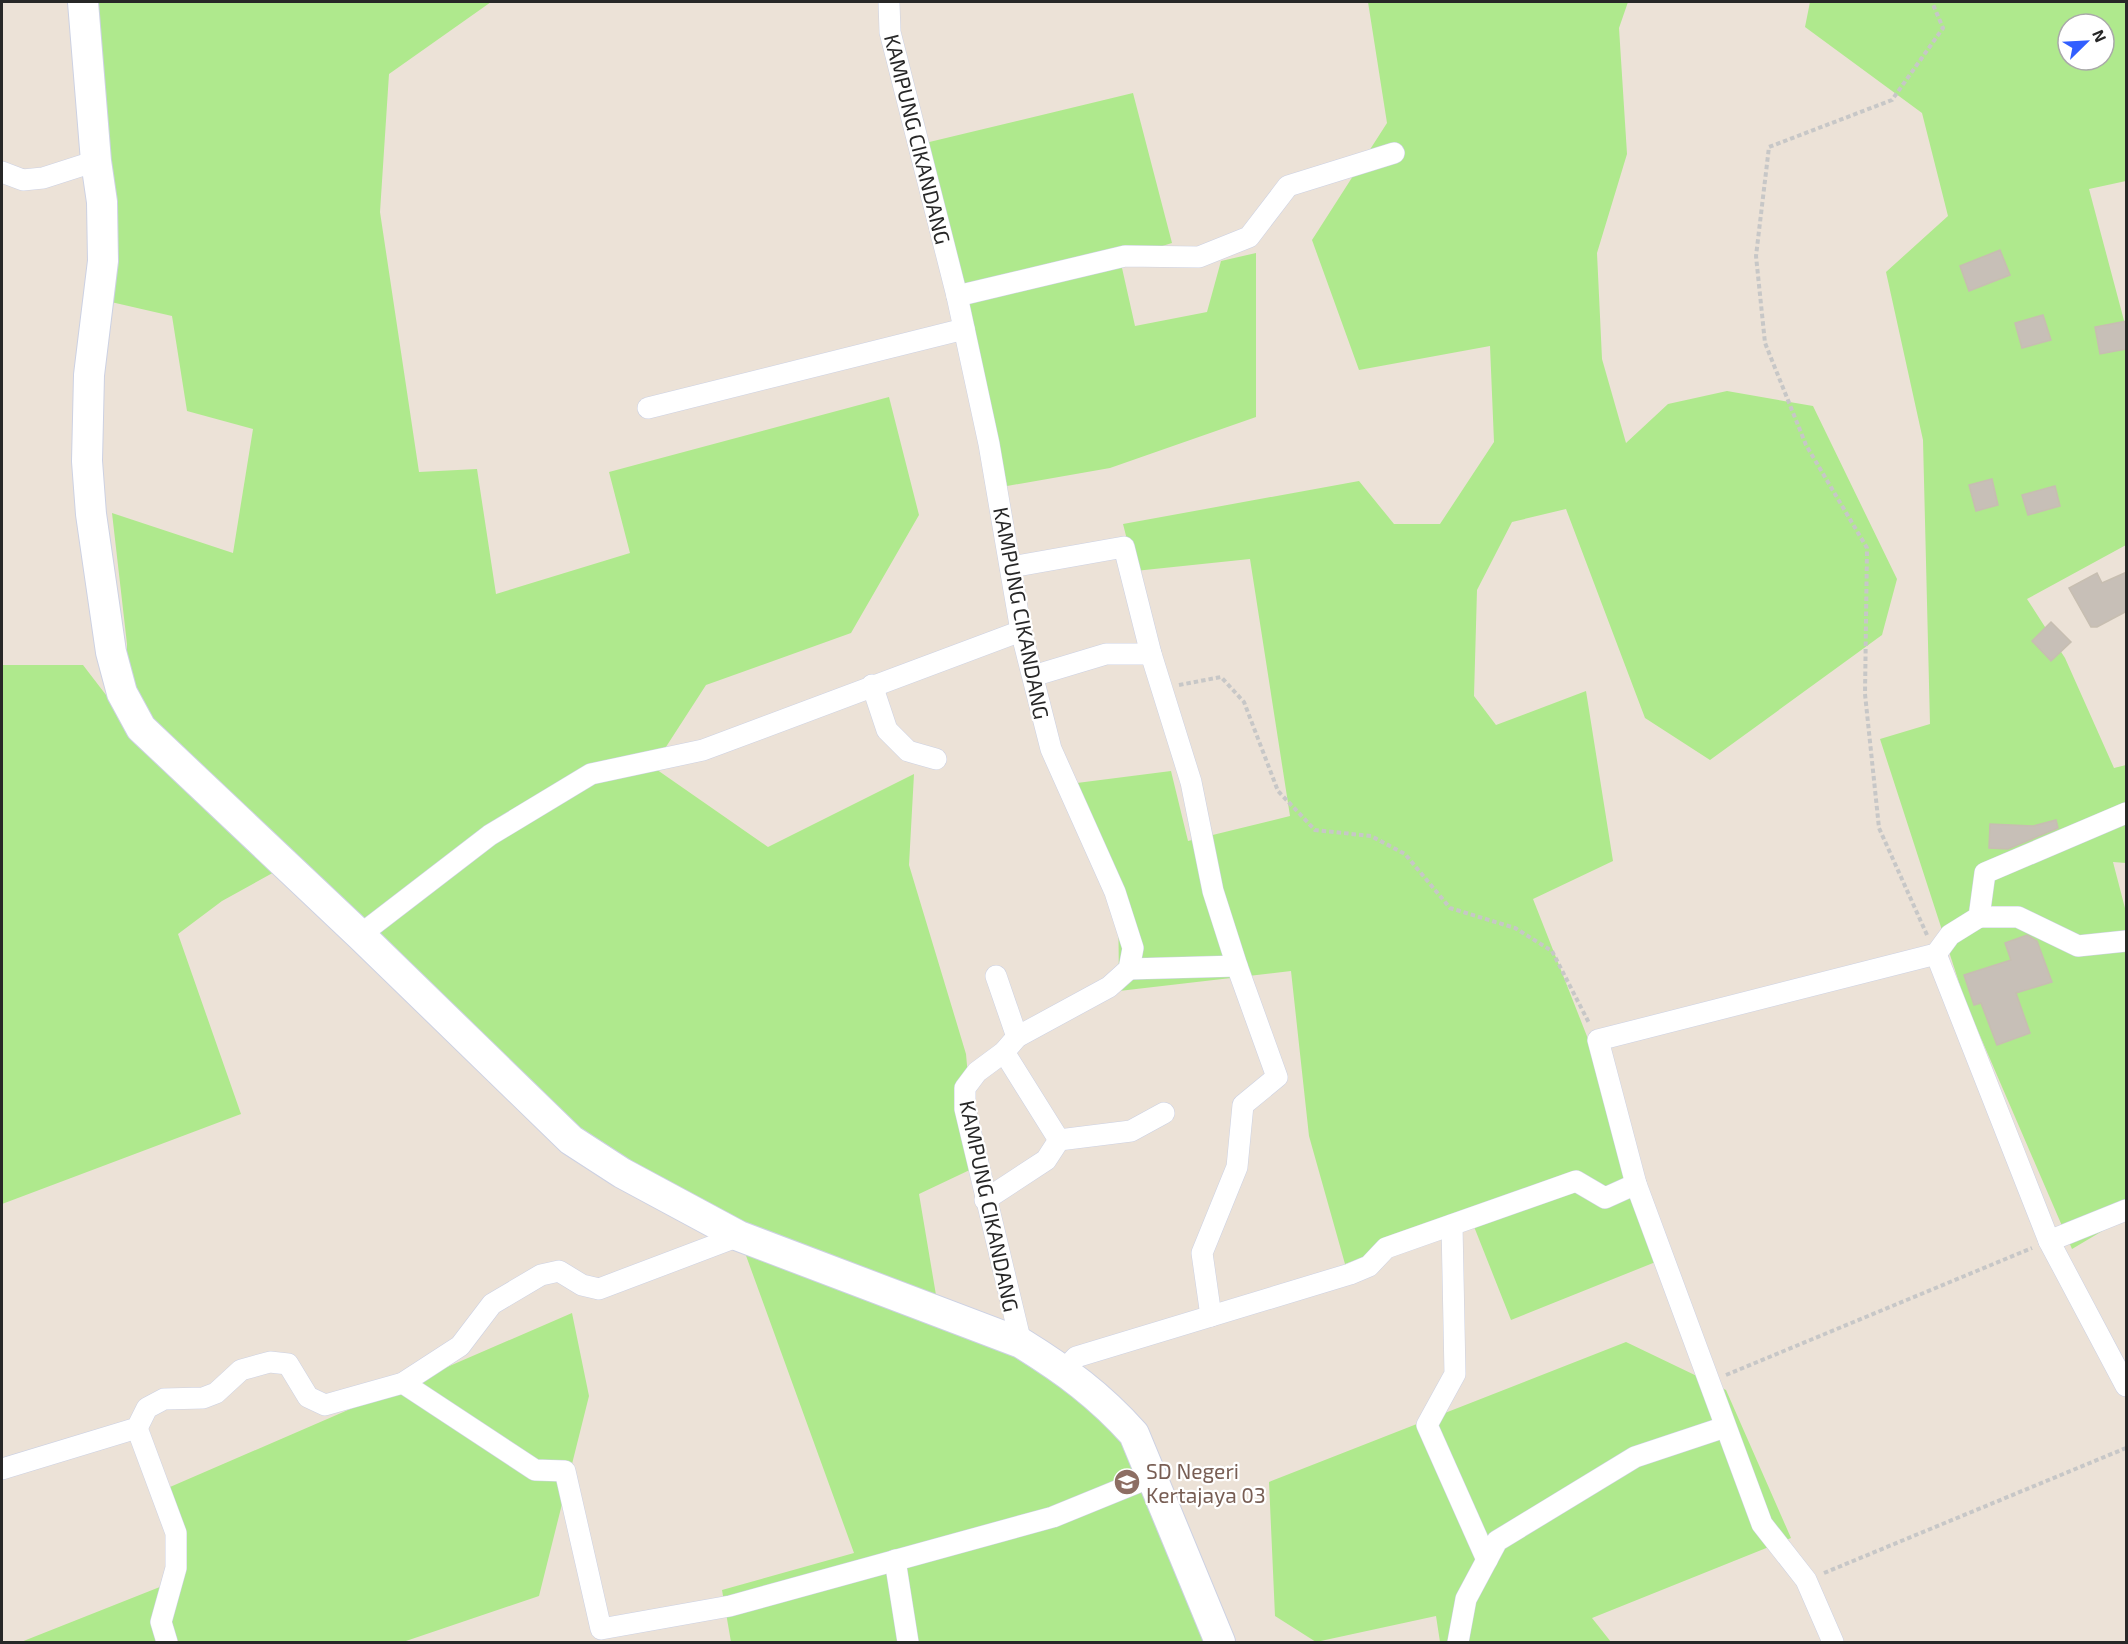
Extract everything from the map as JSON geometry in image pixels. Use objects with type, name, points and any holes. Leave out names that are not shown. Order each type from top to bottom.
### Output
[{"type":"street","points":[[82,2],[96,161],[102,202],[103,261],[89,375],[87,461],[91,513],[111,652],[122,693],[141,728],[360,935],[571,1140],[622,1173],[739,1236],[1022,1343],[1064,1370],[1110,1408],[1134,1434],[1220,1642]]},
{"type":"street","name":"KAMPUNG CIKANDANG","points":[[889,2],[890,32],[957,296],[989,444],[1021,631],[1051,749],[1115,892],[1133,948],[1129,969],[1109,987],[1011,1045],[977,1072],[965,1088],[964,1109],[1022,1343]]},
{"type":"street","points":[[957,296],[1125,255],[1199,257],[1249,237],[1288,186],[1394,153]]},
{"type":"street","points":[[2,172],[23,180],[43,178],[96,161]]},
{"type":"street","points":[[648,408],[964,329]]},
{"type":"street","points":[[1011,567],[1124,548],[1151,654],[1191,782],[1213,891],[1277,1077],[1243,1105],[1237,1167],[1202,1253],[1211,1316]]},
{"type":"street","points":[[360,935],[490,835],[591,774],[703,750],[1021,631]]},
{"type":"street","points":[[1033,676],[1106,654],[1151,654]]},
{"type":"street","points":[[872,685],[887,730],[908,751],[936,759]]},
{"type":"street","points":[[1979,917],[1985,873],[2127,813]]},
{"type":"street","points":[[1833,1642],[1806,1580],[1762,1524],[1635,1184],[1598,1040],[1936,954],[1950,935],[1979,917],[2018,917],[2078,946],[2127,940]]},
{"type":"street","points":[[1936,954],[2049,1241],[2127,1386]]},
{"type":"street","points":[[1129,969],[1237,966]]},
{"type":"street","points":[[996,976],[1011,1045],[1059,1140]]},
{"type":"street","points":[[985,1200],[1046,1160],[1059,1140],[1131,1131],[1164,1113]]},
{"type":"street","points":[[1064,1370],[1076,1357],[1350,1274],[1369,1266],[1386,1248],[1576,1181],[1605,1198],[1635,1184]]},
{"type":"street","points":[[2049,1241],[2127,1210]]},
{"type":"street","points":[[1452,1224],[1455,1374],[1426,1425],[1487,1560]]},
{"type":"street","points":[[2,1468],[137,1428],[147,1408],[164,1399],[203,1398],[216,1393],[241,1370],[270,1362],[288,1364],[308,1397],[325,1405],[403,1383],[460,1346],[492,1304],[540,1275],[559,1272],[582,1285],[599,1289],[739,1236]]},
{"type":"street","points":[[403,1383],[535,1470],[565,1471],[601,1629],[730,1606],[1053,1517],[1151,1477]]},
{"type":"street","points":[[1458,1642],[1466,1599],[1497,1541],[1635,1457],[1725,1427]]},
{"type":"street","points":[[137,1428],[177,1533],[176,1568],[161,1622],[167,1642]]},
{"type":"street","points":[[896,1560],[908,1642]]},
{"type":"path","points":[[1932,2],[1943,28],[1892,100],[1769,147],[1756,256],[1765,343],[1806,445],[1867,548],[1865,694],[1879,828],[1936,954]]},
{"type":"path","points":[[1161,688],[1221,677],[1244,702],[1278,791],[1315,830],[1371,836],[1406,855],[1450,908],[1515,928],[1552,951],[1598,1040]]},
{"type":"path","points":[[1708,1383],[2049,1241]]},
{"type":"path","points":[[1806,1580],[2127,1448]]},
{"type":"green space","points":[[82,2],[491,2],[389,74],[380,212],[419,472],[477,469],[496,594],[630,553],[609,472],[889,397],[919,515],[851,633],[706,685],[653,767],[768,847],[914,774],[909,865],[966,1054],[976,1167],[919,1194],[937,1301],[1137,1432],[1221,1642],[731,1642],[722,1590],[854,1553],[736,1228],[562,1133],[287,865],[222,901],[178,934],[241,1114],[2,1204],[2,665],[83,665],[126,721],[127,644],[112,513],[233,553],[253,429],[187,411],[172,316],[98,299]]},
{"type":"green space","points":[[1368,2],[1628,2],[1619,28],[1627,154],[1597,253],[1602,359],[1626,443],[1668,404],[1727,391],[1813,406],[1897,579],[1882,635],[1710,760],[1645,718],[1566,509],[1512,522],[1477,590],[1474,696],[1496,725],[1586,691],[1613,861],[1533,899],[1673,1255],[1511,1320],[1471,1219],[1345,1264],[1309,1136],[1291,971],[1119,991],[1118,882],[1069,784],[1171,771],[1188,841],[1290,816],[1250,559],[1135,571],[1123,524],[1359,481],[1394,524],[1440,524],[1494,442],[1490,346],[1359,370],[1312,240],[1387,123]]},
{"type":"green space","points":[[1810,2],[2126,2],[2126,181],[2089,189],[2126,328],[2126,545],[2027,599],[2065,658],[2114,768],[2126,765],[2126,863],[2113,862],[2126,912],[2126,1217],[2072,1249],[1965,1001],[1880,739],[1930,724],[1923,440],[1886,272],[1948,216],[1922,113],[1805,27]]},
{"type":"green space","points":[[1133,93],[1172,243],[1120,259],[1135,326],[1207,312],[1221,261],[1256,253],[1256,417],[1110,468],[1007,486],[921,144]]},
{"type":"green space","points":[[572,1313],[589,1396],[539,1596],[403,1642],[21,1642],[180,1579],[170,1487]]},
{"type":"green space","points":[[1626,1342],[1726,1390],[1791,1538],[1592,1618],[1611,1642],[1440,1642],[1436,1616],[1316,1642],[1275,1616],[1269,1482]]},
{"type":"building","points":[[2000,250],[2010,275],[1969,291],[1960,266]]},
{"type":"building","points":[[2043,315],[2051,340],[2022,348],[2015,323]]},
{"type":"building","points":[[2127,321],[2127,349],[2100,354],[2095,327]]},
{"type":"building","points":[[1992,479],[1998,505],[1976,511],[1969,485]]},
{"type":"building","points":[[2055,486],[2060,506],[2028,515],[2022,495]]},
{"type":"building","points":[[2127,572],[2127,611],[2097,627],[2091,627],[2069,588],[2097,573],[2102,583]]},
{"type":"building","points":[[2051,622],[2071,642],[2051,661],[2032,641]]},
{"type":"building","points":[[2056,820],[2058,828],[2008,849],[1989,848],[1990,824],[2033,826]]},
{"type":"building","points":[[2027,935],[2037,941],[2052,982],[2016,993],[2030,1033],[1997,1045],[1981,1003],[1974,1005],[1964,975],[2011,960],[2005,943]]},
{"type":"place","name":"SD Negeri Kertajaya 03","points":[[1127,1482]]}]
